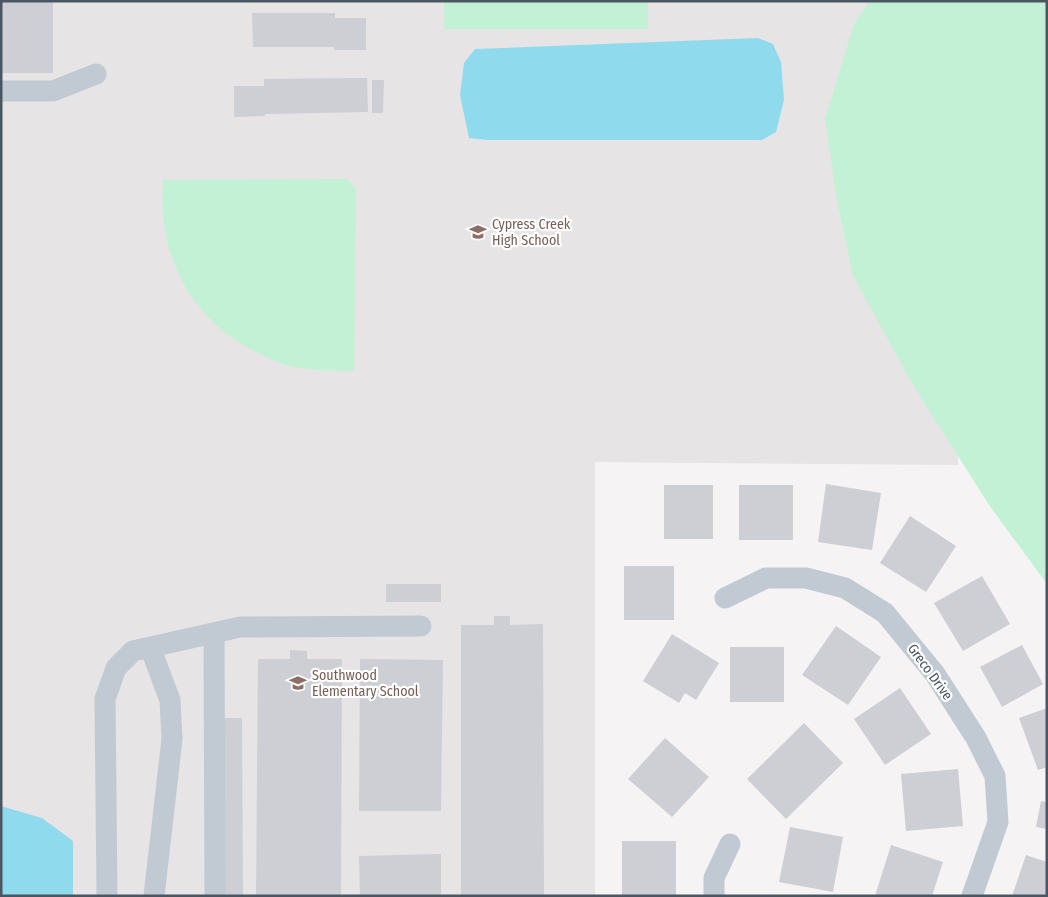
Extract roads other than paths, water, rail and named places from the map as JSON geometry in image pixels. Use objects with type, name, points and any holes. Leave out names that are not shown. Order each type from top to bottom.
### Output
[{"type":"street","points":[[1,91],[53,91],[96,74]]},
{"type":"street","name":"Greco Drive","points":[[725,598],[766,578],[806,578],[845,588],[885,613],[935,674],[976,738],[995,776],[998,822],[972,896]]},
{"type":"street","points":[[107,896],[105,699],[116,668],[134,651],[240,627],[421,626]]},
{"type":"street","points":[[214,633],[215,896]]},
{"type":"street","points":[[150,647],[170,700],[172,738],[154,896]]},
{"type":"street","points":[[714,896],[714,878],[730,844]]},
{"type":"water","points":[[758,38],[773,44],[781,62],[784,100],[776,132],[762,140],[487,140],[469,138],[460,95],[464,63],[475,49]]},
{"type":"water","points":[[1,806],[42,818],[73,841],[73,896],[1,896]]},
{"type":"place","name":"Cypress Creek High School","points":[[478,232]]},
{"type":"place","name":"Southwood Elementary School","points":[[298,683]]}]
